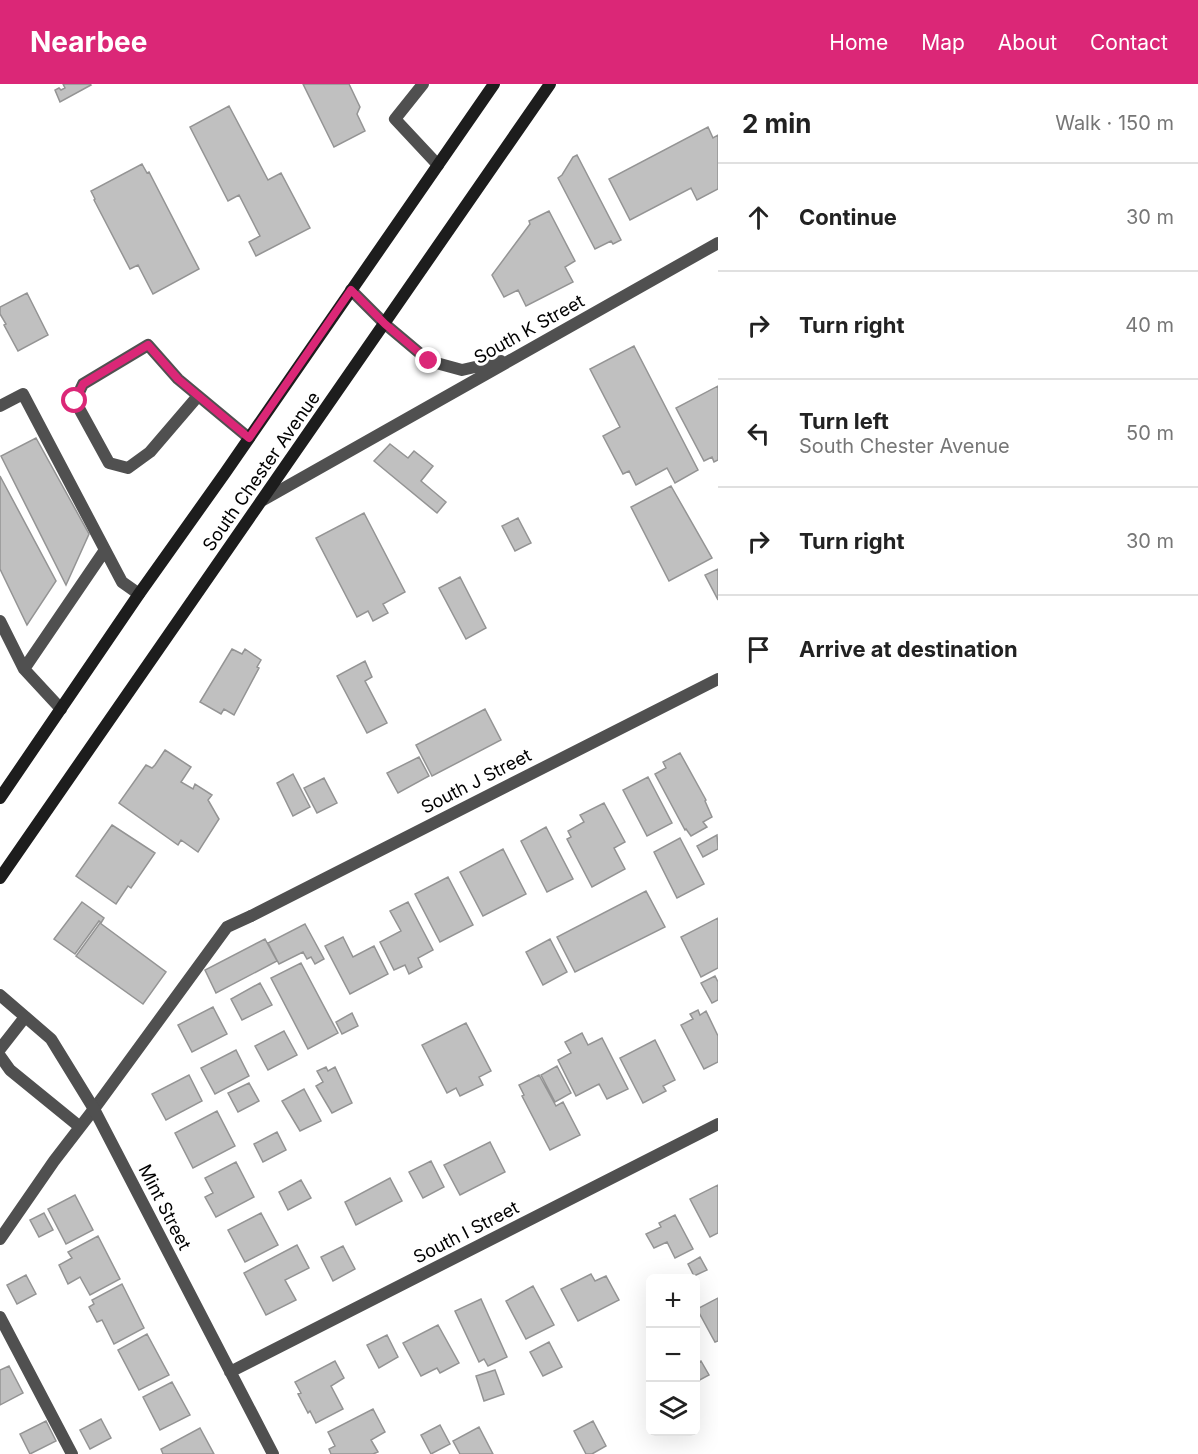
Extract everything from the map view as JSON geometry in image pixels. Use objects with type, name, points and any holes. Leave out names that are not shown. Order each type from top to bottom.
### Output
[{"type":"main road","name":"South Chester Avenue","points":[[0,798],[494,84]]},
{"type":"main road","name":"South Chester Avenue","points":[[0,878],[550,84]]},
{"type":"street","points":[[423,84],[395,119],[438,165]]},
{"type":"street","name":"South K Street","points":[[263,500],[718,243]]},
{"type":"street","points":[[351,290],[385,324],[429,361],[462,370],[514,358]]},
{"type":"street","points":[[198,396],[150,452],[128,468],[109,463],[75,401],[83,384],[148,345],[178,379],[249,438]]},
{"type":"street","points":[[0,406],[23,394],[122,582],[139,594]]},
{"type":"street","points":[[24,669],[105,550]]},
{"type":"street","points":[[0,621],[24,669],[62,709]]},
{"type":"street","name":"South J Street","points":[[1,1236],[227,927],[718,679]]},
{"type":"street","name":"Mint Street","points":[[0,995],[51,1039],[94,1109],[273,1454]]},
{"type":"street","points":[[0,1049],[25,1017]]},
{"type":"street","points":[[0,1056],[10,1070],[80,1127]]},
{"type":"street","name":"South I Street","points":[[230,1372],[718,1124]]},
{"type":"street","points":[[0,1317],[72,1454]]},
{"type":"building","points":[[63,84],[91,85],[60,102],[55,90],[65,88]]},
{"type":"building","points":[[303,84],[349,84],[360,107],[357,114],[365,131],[334,147]]},
{"type":"building","points":[[229,106],[268,180],[281,173],[310,228],[256,256],[249,242],[260,236],[239,195],[228,201],[190,127]]},
{"type":"building","points":[[708,127],[713,138],[718,135],[718,189],[697,200],[691,188],[630,220],[609,179]]},
{"type":"building","points":[[577,155],[621,240],[613,244],[611,241],[595,249],[558,178],[573,157]]},
{"type":"building","points":[[142,164],[147,173],[149,172],[199,269],[153,294],[138,265],[130,269],[91,191]]},
{"type":"building","points":[[549,211],[575,261],[565,267],[573,282],[526,306],[518,290],[504,297],[492,275],[530,224],[529,221]]},
{"type":"building","points":[[27,293],[48,335],[18,351],[4,325],[6,324],[0,314],[0,307]]},
{"type":"building","points":[[634,346],[698,470],[675,483],[667,468],[636,485],[629,471],[623,474],[603,436],[620,427],[590,369]]},
{"type":"building","points":[[718,386],[718,460],[714,462],[712,457],[704,461],[676,408]]},
{"type":"building","points":[[36,438],[89,534],[66,585],[1,456]]},
{"type":"building","points":[[390,444],[408,458],[414,451],[433,466],[421,481],[446,502],[437,513],[374,461]]},
{"type":"building","points":[[0,476],[56,581],[27,625],[0,569]]},
{"type":"building","points":[[671,486],[712,558],[669,581],[631,507]]},
{"type":"building","points":[[364,513],[405,592],[383,604],[388,613],[373,621],[368,611],[357,617],[316,538]]},
{"type":"building","points":[[518,518],[531,543],[515,551],[502,526]]},
{"type":"building","points":[[718,569],[718,600],[705,575]]},
{"type":"building","points":[[460,577],[486,628],[466,639],[439,588]]},
{"type":"building","points":[[232,649],[242,654],[245,649],[261,660],[234,715],[224,709],[221,714],[200,702]]},
{"type":"building","points":[[365,661],[372,677],[365,681],[387,723],[367,733],[337,676]]},
{"type":"building","points":[[485,709],[501,740],[432,776],[416,745]]},
{"type":"building","points":[[165,750],[191,767],[181,782],[193,789],[195,784],[212,795],[208,800],[219,819],[198,852],[181,840],[178,845],[119,803],[146,765],[152,768]]},
{"type":"building","points":[[680,753],[706,800],[712,817],[703,822],[707,827],[691,836],[685,830],[655,774],[666,768],[663,762]]},
{"type":"building","points":[[419,757],[429,776],[398,793],[387,773]]},
{"type":"building","points":[[293,774],[310,807],[293,816],[277,783]]},
{"type":"building","points":[[648,777],[672,823],[647,836],[623,790]]},
{"type":"building","points":[[324,778],[337,803],[317,813],[304,788]]},
{"type":"building","points":[[604,803],[625,842],[614,848],[625,869],[592,887],[567,839],[571,837],[568,831],[584,822],[580,815]]},
{"type":"building","points":[[112,825],[155,853],[131,888],[128,886],[116,904],[76,876]]},
{"type":"building","points":[[546,827],[573,879],[547,892],[521,841]]},
{"type":"building","points":[[717,835],[718,849],[703,857],[697,846]]},
{"type":"building","points":[[680,838],[704,884],[677,898],[654,852]]},
{"type":"building","points":[[503,849],[526,894],[483,916],[460,872]]},
{"type":"building","points":[[448,877],[473,925],[440,942],[415,894]]},
{"type":"building","points":[[646,891],[665,927],[575,972],[557,937]]},
{"type":"building","points":[[82,902],[104,918],[101,923],[99,921],[75,954],[54,939]]},
{"type":"building","points":[[408,902],[433,950],[418,958],[422,967],[409,974],[405,965],[394,970],[380,942],[401,931],[390,911]]},
{"type":"building","points":[[718,918],[718,968],[701,977],[681,937]]},
{"type":"building","points":[[100,923],[166,972],[143,1004],[76,956]]},
{"type":"building","points":[[305,924],[324,959],[315,964],[311,957],[307,959],[303,952],[279,964],[268,943]]},
{"type":"building","points":[[343,937],[353,957],[374,946],[388,974],[350,994],[325,946]]},
{"type":"building","points":[[265,939],[277,961],[216,993],[205,970]]},
{"type":"building","points":[[550,939],[567,972],[543,985],[526,952]]},
{"type":"building","points":[[301,963],[338,1033],[308,1049],[271,978]]},
{"type":"building","points":[[715,976],[718,982],[718,1000],[712,1003],[701,983]]},
{"type":"building","points":[[260,983],[272,1005],[242,1020],[231,999]]},
{"type":"building","points":[[213,1007],[227,1034],[192,1052],[178,1025]]},
{"type":"building","points":[[698,1010],[700,1015],[706,1011],[718,1036],[718,1062],[704,1069],[681,1025],[693,1019],[690,1014]]},
{"type":"building","points":[[352,1013],[358,1026],[342,1034],[336,1022]]},
{"type":"building","points":[[466,1023],[491,1071],[479,1077],[483,1085],[460,1096],[456,1088],[447,1093],[422,1045]]},
{"type":"building","points":[[284,1031],[297,1055],[268,1070],[255,1046]]},
{"type":"building","points":[[582,1033],[588,1045],[602,1038],[628,1089],[607,1099],[599,1084],[576,1096],[558,1060],[571,1053],[565,1042]]},
{"type":"building","points":[[655,1040],[675,1080],[663,1086],[666,1091],[643,1103],[620,1058]]},
{"type":"building","points":[[236,1050],[249,1076],[215,1094],[201,1068]]},
{"type":"building","points":[[557,1066],[571,1093],[555,1102],[541,1075]]},
{"type":"building","points":[[326,1067],[328,1071],[335,1067],[352,1103],[332,1113],[316,1086],[323,1082],[317,1071]]},
{"type":"building","points":[[189,1075],[202,1101],[166,1120],[152,1094]]},
{"type":"building","points":[[539,1075],[556,1106],[563,1102],[580,1135],[550,1150],[522,1096],[524,1095],[519,1085]]},
{"type":"building","points":[[249,1083],[259,1101],[238,1112],[228,1093]]},
{"type":"building","points":[[304,1089],[321,1121],[300,1131],[282,1101]]},
{"type":"building","points":[[217,1111],[235,1146],[193,1168],[175,1133]]},
{"type":"building","points":[[277,1132],[286,1150],[263,1162],[254,1144]]},
{"type":"building","points":[[490,1142],[505,1172],[460,1195],[444,1165]]},
{"type":"building","points":[[431,1161],[444,1187],[423,1198],[409,1172]]},
{"type":"building","points":[[236,1162],[254,1197],[216,1217],[205,1197],[213,1193],[205,1178]]},
{"type":"building","points":[[390,1178],[402,1201],[356,1225],[345,1202]]},
{"type":"building","points":[[301,1180],[311,1198],[288,1210],[279,1192]]},
{"type":"building","points":[[718,1185],[718,1233],[710,1237],[690,1199]]},
{"type":"building","points":[[75,1195],[93,1230],[66,1244],[48,1209]]},
{"type":"building","points":[[44,1213],[53,1230],[39,1237],[30,1220]]},
{"type":"building","points":[[261,1213],[278,1245],[245,1262],[228,1230]]},
{"type":"building","points":[[675,1215],[693,1249],[675,1258],[667,1242],[654,1248],[646,1234],[661,1227],[659,1223]]},
{"type":"building","points":[[98,1236],[120,1279],[90,1295],[80,1277],[68,1284],[59,1265],[72,1258],[68,1252]]},
{"type":"building","points":[[297,1245],[309,1268],[285,1280],[296,1300],[266,1315],[244,1273]]},
{"type":"building","points":[[343,1246],[355,1269],[333,1281],[321,1257]]},
{"type":"building","points":[[700,1257],[707,1270],[693,1274],[688,1264]]},
{"type":"building","points":[[591,1274],[595,1281],[606,1276],[619,1300],[578,1321],[561,1289]]},
{"type":"building","points":[[26,1275],[36,1294],[17,1304],[7,1285]]},
{"type":"building","points":[[122,1284],[144,1328],[114,1344],[102,1320],[97,1322],[89,1307],[94,1304],[92,1300]]},
{"type":"building","points":[[533,1286],[554,1325],[526,1339],[506,1301]]},
{"type":"building","points":[[718,1298],[718,1341],[715,1342],[700,1314],[700,1307]]},
{"type":"building","points":[[481,1299],[507,1357],[488,1366],[484,1359],[479,1362],[455,1311]]},
{"type":"building","points":[[438,1325],[459,1363],[440,1373],[437,1368],[421,1376],[403,1343]]},
{"type":"building","points":[[147,1334],[169,1375],[139,1390],[118,1350]]},
{"type":"building","points":[[387,1335],[398,1357],[379,1368],[367,1345]]},
{"type":"building","points":[[549,1342],[562,1367],[543,1376],[530,1352]]},
{"type":"building","points":[[335,1361],[344,1378],[331,1386],[343,1409],[316,1423],[298,1394],[301,1393],[295,1382]]},
{"type":"building","points":[[700,1362],[709,1375],[700,1380]]},
{"type":"building","points":[[9,1366],[23,1393],[0,1405],[0,1370]]},
{"type":"building","points":[[495,1370],[504,1394],[484,1401],[476,1376]]},
{"type":"building","points":[[172,1382],[190,1415],[160,1430],[143,1397]]},
{"type":"building","points":[[373,1409],[385,1432],[371,1440],[378,1452],[331,1454],[329,1449],[335,1446],[328,1432]]},
{"type":"building","points":[[101,1419],[111,1438],[90,1449],[80,1430]]},
{"type":"building","points":[[46,1421],[56,1441],[30,1454],[20,1434]]},
{"type":"building","points":[[593,1421],[606,1446],[592,1454],[586,1454],[574,1431]]},
{"type":"building","points":[[440,1425],[450,1444],[431,1454],[421,1435]]},
{"type":"building","points":[[479,1427],[493,1454],[460,1454],[453,1441]]},
{"type":"building","points":[[200,1428],[214,1454],[163,1454],[161,1449]]},
{"type":"route","points":[[75,401],[83,384],[148,345],[178,379],[249,438],[351,290],[385,324],[429,361]]}]
